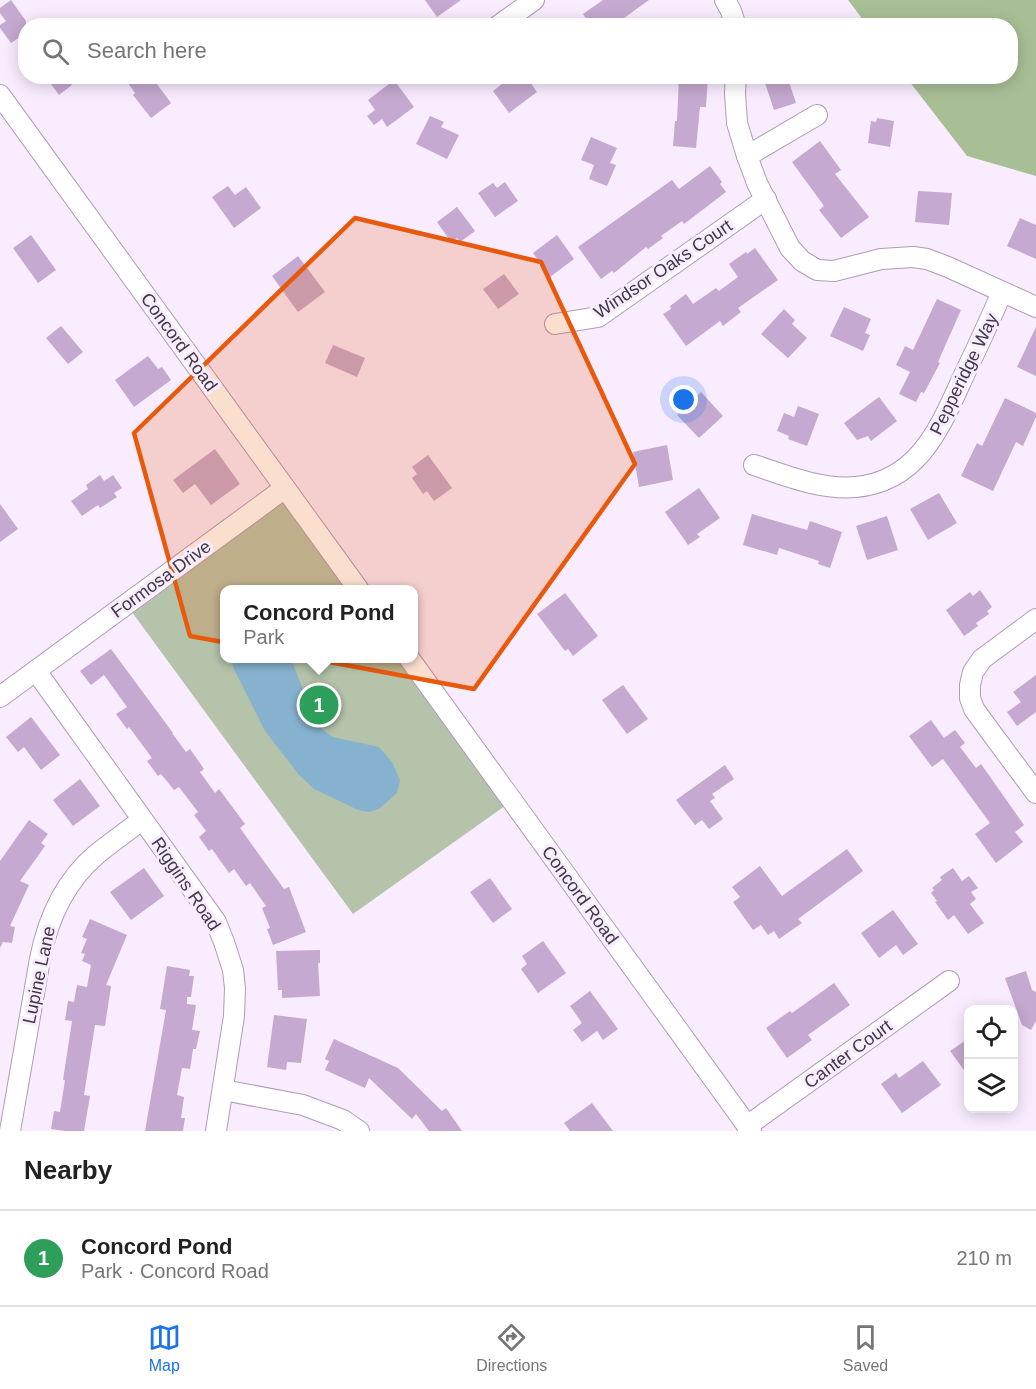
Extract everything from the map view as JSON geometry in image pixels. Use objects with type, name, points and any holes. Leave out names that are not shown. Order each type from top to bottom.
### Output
[{"type":"street","points":[[509,18],[534,0]]},
{"type":"street","points":[[724,0],[733,18]]},
{"type":"street","points":[[736,84],[737,123],[747,156],[790,248],[802,261],[817,270],[834,270],[881,259],[913,257],[927,259],[1036,307]]},
{"type":"street","name":"Concord Road","points":[[0,95],[355,585]]},
{"type":"street","points":[[747,156],[817,115]]},
{"type":"street","name":"Windsor Oaks Court","points":[[555,324],[597,317],[766,200]]},
{"type":"street","name":"Pepperidge Way","points":[[754,465],[813,483],[833,486],[856,487],[873,484],[894,475],[915,460],[928,446],[942,423],[1002,292]]},
{"type":"street","name":"Formosa Drive","points":[[0,697],[285,488]]},
{"type":"street","points":[[1036,619],[982,658],[970,685],[970,698],[974,709],[1036,793]]},
{"type":"street","name":"Concord Road","points":[[413,663],[749,1129]]},
{"type":"street","name":"Riggins Road","points":[[36,671],[216,922],[224,942],[235,988],[234,1016],[216,1131]]},
{"type":"street","name":"Lupine Lane","points":[[10,1131],[40,958],[54,911],[79,871],[97,854],[142,820]]},
{"type":"street","name":"Canter Court","points":[[749,1129],[949,981]]},
{"type":"street","points":[[223,1090],[303,1105],[343,1120],[359,1131]]},
{"type":"highlighted area","points":[[355,218],[541,262],[635,464],[474,689],[190,636],[134,433]]},
{"type":"green space","points":[[848,0],[1036,0],[1036,176],[967,156],[911,84],[1018,84],[1018,18],[862,18]]},
{"type":"green space","points":[[285,494],[351,585],[220,585],[220,663],[407,663],[509,803],[353,914],[129,608]]},
{"type":"water","points":[[232,663],[293,663],[322,729],[333,737],[379,747],[392,762],[400,780],[397,793],[379,809],[368,812],[358,810],[314,789],[299,775],[265,731]]},
{"type":"building","points":[[11,0],[24,18],[18,18],[18,38],[11,43],[0,28],[0,25],[6,21],[0,13],[0,8]]},
{"type":"building","points":[[425,0],[461,0],[437,17]]},
{"type":"building","points":[[603,0],[649,0],[624,18],[586,18],[583,14]]},
{"type":"building","points":[[51,84],[71,84],[72,85],[59,95]]},
{"type":"building","points":[[129,84],[157,84],[171,103],[151,118],[133,95],[135,93]]},
{"type":"building","points":[[389,84],[397,84],[414,107],[387,127],[382,119],[374,125],[367,116],[375,110],[368,100]]},
{"type":"building","points":[[502,84],[532,84],[537,92],[509,113],[493,91]]},
{"type":"building","points":[[679,84],[708,84],[706,107],[700,107],[696,148],[673,146],[675,121],[677,121]]},
{"type":"building","points":[[765,84],[790,84],[796,103],[774,110]]},
{"type":"building","points":[[430,116],[444,122],[441,127],[459,135],[447,159],[416,144]]},
{"type":"building","points":[[877,118],[894,121],[890,147],[868,143],[871,121],[876,122]]},
{"type":"building","points":[[591,137],[617,148],[610,163],[616,165],[607,186],[589,179],[594,165],[581,160]]},
{"type":"building","points":[[820,141],[841,170],[835,174],[869,217],[841,238],[819,210],[824,206],[792,162]]},
{"type":"building","points":[[710,166],[722,182],[720,184],[726,192],[684,224],[682,221],[661,236],[663,238],[648,249],[646,247],[614,273],[612,271],[601,279],[578,247],[672,180],[679,189]]},
{"type":"building","points":[[505,182],[518,201],[495,217],[478,193],[493,183],[497,188]]},
{"type":"building","points":[[228,186],[235,195],[246,187],[261,208],[234,228],[212,197]]},
{"type":"building","points":[[918,191],[952,193],[949,225],[915,222]]},
{"type":"building","points":[[457,207],[475,231],[460,242],[457,238],[451,242],[437,222]]},
{"type":"building","points":[[1020,218],[1036,225],[1036,259],[1007,246]]},
{"type":"building","points":[[31,235],[56,270],[38,283],[13,248]]},
{"type":"building","points":[[557,235],[574,259],[550,277],[533,253]]},
{"type":"building","points":[[755,248],[778,280],[738,308],[741,312],[723,326],[720,321],[686,346],[663,314],[686,294],[693,304],[716,288],[719,291],[738,277],[729,264]]},
{"type":"building","points":[[298,256],[325,292],[298,312],[272,276]]},
{"type":"building","points":[[504,274],[519,294],[498,309],[483,289]]},
{"type":"building","points":[[937,299],[961,310],[938,362],[940,363],[924,393],[921,392],[916,402],[899,394],[910,372],[896,365],[905,346],[913,350]]},
{"type":"building","points":[[844,307],[871,319],[865,333],[870,335],[863,351],[830,336]]},
{"type":"building","points":[[784,309],[795,320],[792,324],[807,338],[788,358],[761,334]]},
{"type":"building","points":[[61,326],[83,352],[68,364],[46,338]]},
{"type":"building","points":[[1036,327],[1036,376],[1017,367]]},
{"type":"building","points":[[333,345],[365,358],[357,377],[325,363]]},
{"type":"building","points":[[148,356],[158,369],[162,367],[171,380],[134,407],[115,380]]},
{"type":"building","points":[[701,392],[723,416],[699,438],[677,415]]},
{"type":"building","points":[[879,397],[897,421],[871,441],[868,436],[857,440],[844,423]]},
{"type":"building","points":[[1005,398],[1036,413],[1036,417],[1023,446],[1016,442],[993,491],[961,476],[977,443],[982,446]]},
{"type":"building","points":[[798,406],[819,414],[807,446],[788,439],[789,436],[777,431],[784,413],[794,417]]},
{"type":"building","points":[[667,445],[673,480],[639,487],[633,452]]},
{"type":"building","points":[[215,449],[240,484],[211,505],[195,484],[183,493],[173,480]]},
{"type":"building","points":[[428,455],[452,488],[434,501],[427,491],[423,494],[412,478],[417,474],[412,467]]},
{"type":"building","points":[[100,475],[104,481],[113,475],[122,488],[114,493],[117,497],[100,508],[98,505],[82,516],[71,501],[88,489],[86,485]]},
{"type":"building","points":[[699,488],[720,518],[697,534],[700,537],[688,545],[665,512]]},
{"type":"building","points":[[939,493],[957,523],[928,540],[910,509]]},
{"type":"building","points":[[0,504],[18,529],[0,542]]},
{"type":"building","points":[[752,514],[807,530],[810,521],[842,532],[830,568],[818,564],[819,561],[779,548],[777,555],[743,545]]},
{"type":"building","points":[[887,516],[898,550],[867,560],[856,526]]},
{"type":"building","points":[[980,590],[992,607],[987,611],[989,614],[976,623],[978,626],[964,636],[946,610],[970,592],[973,596]]},
{"type":"building","points":[[565,593],[598,636],[573,656],[568,649],[565,651],[537,614]]},
{"type":"building","points":[[111,649],[186,752],[190,749],[204,769],[200,772],[215,793],[219,789],[245,824],[240,828],[284,889],[289,887],[306,932],[273,945],[267,929],[270,928],[262,908],[266,906],[250,883],[246,886],[234,869],[229,873],[212,849],[209,851],[199,837],[206,831],[194,815],[198,812],[179,787],[174,790],[161,774],[158,776],[147,761],[152,758],[129,727],[127,729],[116,714],[127,707],[104,675],[91,685],[80,671]]},
{"type":"building","points":[[1036,675],[1036,712],[1017,726],[1007,712],[1021,702],[1013,692]]},
{"type":"building","points":[[623,685],[648,719],[627,734],[602,700]]},
{"type":"building","points":[[31,717],[60,755],[41,770],[24,747],[18,752],[6,737]]},
{"type":"building","points":[[931,720],[944,738],[955,730],[965,743],[960,747],[976,768],[981,764],[1024,825],[1015,832],[1023,842],[996,863],[975,834],[990,823],[943,759],[932,767],[909,736]]},
{"type":"building","points":[[725,765],[734,779],[712,794],[715,798],[710,801],[723,819],[709,829],[702,820],[695,825],[676,800]]},
{"type":"building","points":[[80,779],[100,806],[73,826],[53,800]]},
{"type":"building","points":[[29,820],[48,834],[41,843],[45,846],[20,881],[29,885],[10,926],[15,927],[12,943],[3,942],[0,948],[0,861]]},
{"type":"building","points":[[847,849],[863,871],[798,919],[802,923],[779,939],[774,931],[768,935],[761,925],[753,930],[733,902],[740,897],[732,887],[760,866],[782,896]]},
{"type":"building","points":[[144,868],[164,896],[131,920],[110,892]]},
{"type":"building","points":[[953,868],[962,881],[969,876],[978,888],[971,892],[976,899],[970,904],[984,923],[968,934],[954,915],[948,920],[931,893],[934,890],[932,888],[942,880],[940,877]]},
{"type":"building","points":[[490,878],[512,909],[493,923],[470,892]]},
{"type":"building","points":[[893,910],[918,944],[903,955],[896,945],[879,958],[861,933]]},
{"type":"building","points":[[90,919],[127,935],[106,985],[111,986],[105,1026],[95,1025],[84,1095],[90,1096],[84,1131],[51,1129],[54,1111],[60,1112],[65,1080],[63,1080],[72,1021],[65,1020],[68,1001],[74,1002],[77,985],[87,987],[91,965],[82,961],[85,954],[81,953],[87,939],[82,937]]},
{"type":"building","points":[[543,941],[566,973],[538,993],[521,969],[527,964],[522,956]]},
{"type":"building","points":[[320,950],[320,963],[318,963],[320,996],[282,998],[282,990],[278,990],[276,951]]},
{"type":"building","points":[[167,966],[190,970],[189,976],[194,976],[191,997],[187,997],[187,1004],[196,1005],[192,1030],[200,1031],[196,1049],[193,1049],[190,1069],[182,1068],[177,1095],[184,1097],[181,1118],[185,1118],[183,1131],[145,1131],[166,1010],[160,1009]]},
{"type":"building","points":[[1026,971],[1032,990],[1036,992],[1036,1021],[1031,1030],[1022,1025],[1018,1005],[1015,1005],[1005,978]]},
{"type":"building","points":[[834,983],[850,1005],[808,1035],[812,1040],[787,1058],[766,1028],[790,1011],[792,1013]]},
{"type":"building","points":[[590,991],[618,1029],[603,1040],[597,1031],[582,1042],[573,1030],[582,1023],[570,1006]]},
{"type":"building","points":[[274,1015],[307,1019],[301,1063],[287,1062],[286,1070],[267,1067]]},
{"type":"building","points":[[334,1039],[398,1068],[442,1111],[446,1108],[462,1131],[429,1131],[416,1114],[412,1119],[369,1078],[365,1088],[325,1070],[329,1061],[325,1059]]},
{"type":"building","points":[[964,1041],[964,1070],[950,1051]]},
{"type":"building","points":[[923,1061],[941,1085],[902,1113],[881,1084],[896,1073],[899,1078]]},
{"type":"building","points":[[592,1103],[613,1131],[570,1131],[564,1123]]},
{"type":"place","name":"Concord Pond","points":[[319,705]]}]
